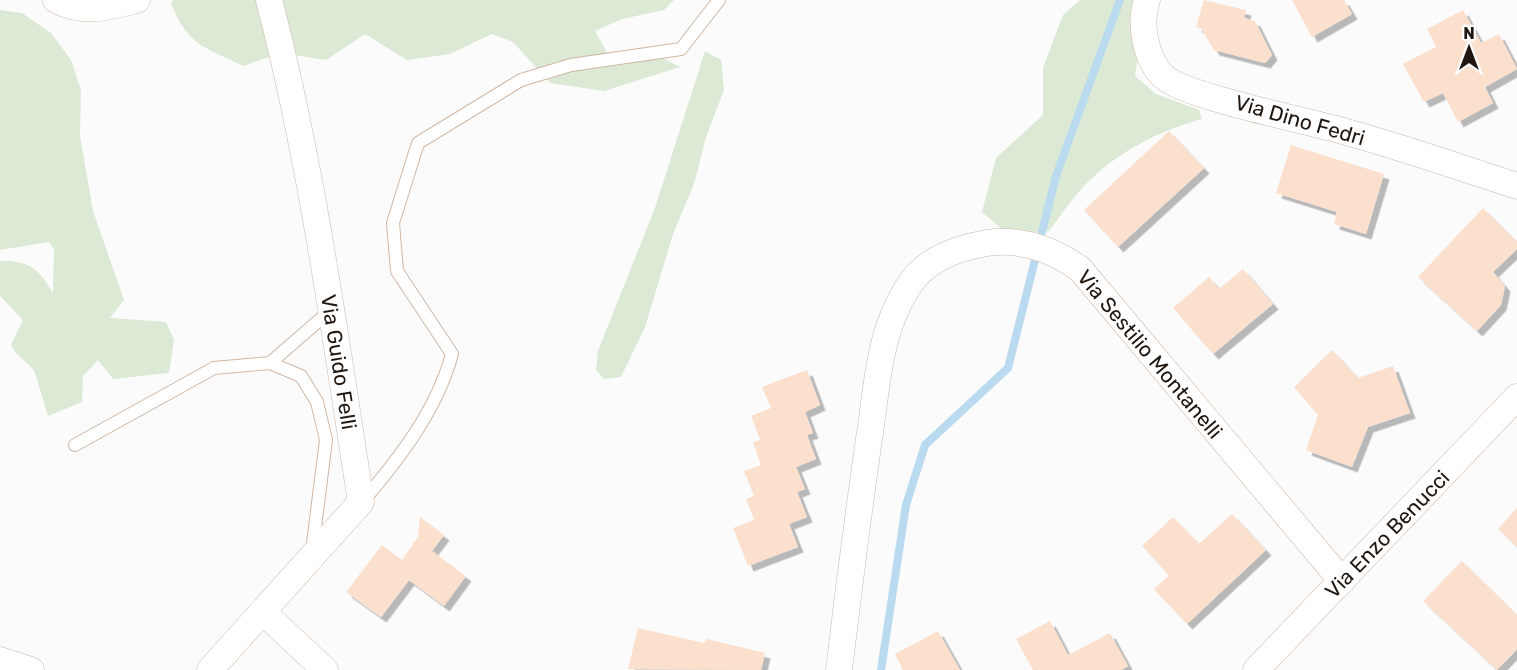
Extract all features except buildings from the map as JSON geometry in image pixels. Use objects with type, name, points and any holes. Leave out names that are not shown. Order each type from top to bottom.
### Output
[{"type":"street","points":[[56,0],[76,9],[94,9],[137,0]]},
{"type":"street","name":"Via Guido Felli","points":[[269,0],[289,76],[331,310],[361,502]]},
{"type":"street","name":"Via Dino Fedri","points":[[1147,0],[1144,9],[1144,38],[1164,77],[1188,90],[1344,131],[1517,186]]},
{"type":"street","name":"Via Sestilio Montanelli","points":[[840,670],[860,502],[883,347],[905,293],[918,274],[933,263],[964,247],[1000,242],[1028,245],[1058,253],[1080,269],[1342,581]]},
{"type":"street","name":"Via Enzo Benucci","points":[[1256,670],[1517,397]]},
{"type":"street","points":[[210,670],[361,502]]},
{"type":"street","points":[[263,612],[325,670]]},
{"type":"street","points":[[0,660],[31,670]]},
{"type":"lane","points":[[361,502],[398,461],[446,378],[452,354],[398,271],[393,223],[418,143],[521,80],[571,65],[681,48],[719,0]]},
{"type":"lane","points":[[270,363],[331,310]]},
{"type":"lane","points":[[75,445],[214,368],[270,363],[301,376],[317,402],[326,440],[311,558]]},
{"type":"green space","points":[[173,0],[674,0],[664,10],[622,19],[595,31],[608,54],[648,50],[680,67],[604,91],[550,83],[513,42],[492,34],[450,54],[407,60],[365,34],[326,60],[281,53],[243,66],[207,49],[191,37],[177,17],[171,3]]},
{"type":"green space","points":[[1080,0],[1147,0],[1135,76],[1156,94],[1199,110],[1202,119],[1156,135],[1114,160],[1073,198],[1049,231],[1008,234],[982,212],[996,158],[1043,115],[1043,68],[1063,15]]},
{"type":"green space","points":[[0,10],[22,13],[51,33],[71,60],[81,90],[80,136],[93,211],[124,300],[110,318],[166,322],[174,340],[169,373],[113,379],[98,360],[83,376],[82,402],[48,416],[34,370],[11,345],[23,320],[0,296],[0,261],[26,264],[38,272],[53,293],[54,250],[49,242],[0,250]]},
{"type":"green space","points":[[705,51],[721,60],[724,90],[706,137],[694,184],[673,234],[645,327],[621,377],[604,379],[596,370],[598,351],[655,208]]},
{"type":"waterway","points":[[881,670],[906,505],[925,445],[1008,368],[1056,176],[1120,0]]}]
